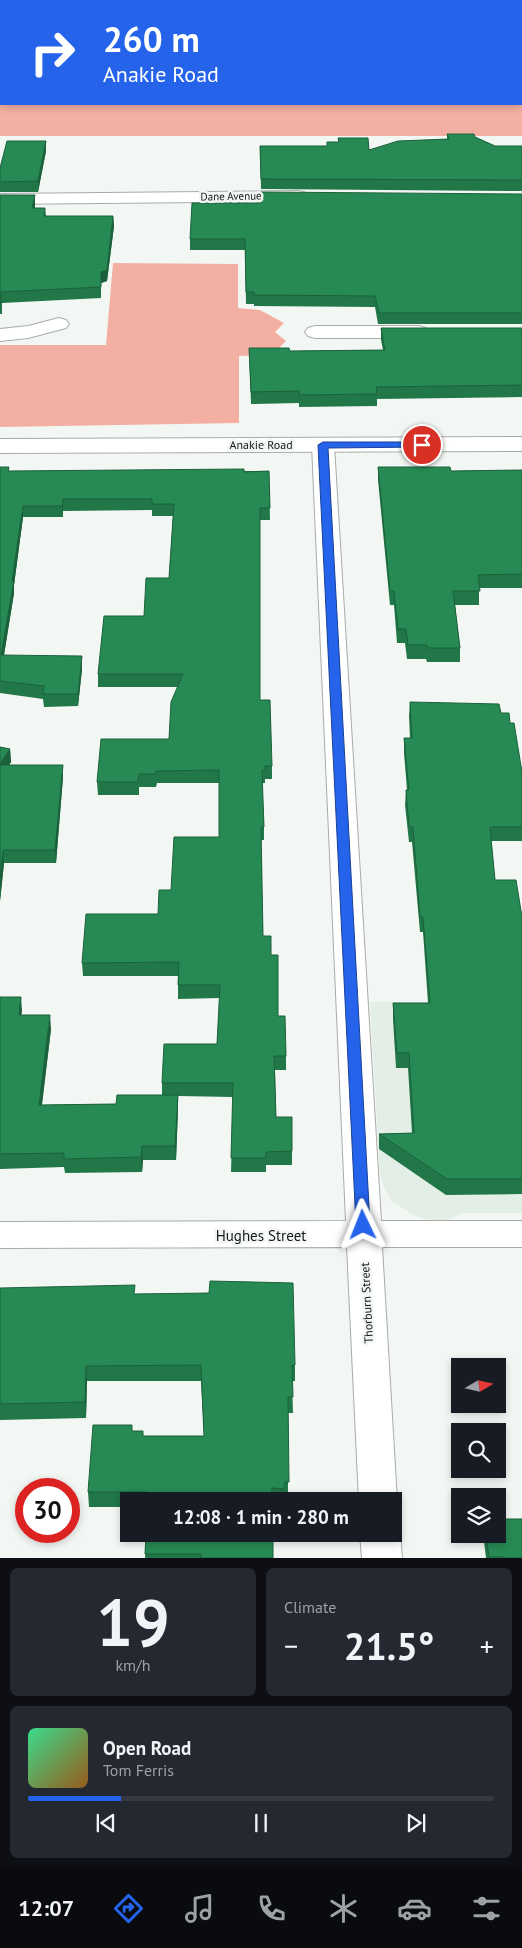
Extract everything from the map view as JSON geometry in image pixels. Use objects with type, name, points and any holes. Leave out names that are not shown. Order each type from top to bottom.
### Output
[{"type":"street","name":"Dane Avenue","points":[[0,199],[314,196]]},
{"type":"street","points":[[0,335],[28,332],[59,324]]},
{"type":"street","points":[[316,332],[434,332]]},
{"type":"street","name":"Anakie Road","points":[[0,446],[522,444]]},
{"type":"street","name":"Thorburn Street","points":[[323,445],[378,1492]]},
{"type":"street","name":"Hughes Street","points":[[0,1236],[522,1234]]},
{"type":"street","points":[[381,1542],[382,1558]]},
{"type":"shaded area","points":[[0,105],[522,105],[522,136],[0,136]]},
{"type":"shaded area","points":[[113,263],[238,264],[238,308],[260,310],[284,323],[275,332],[286,341],[272,355],[239,356],[239,423],[0,427],[0,345],[106,345]]},
{"type":"shaded area","points":[[370,1002],[522,1002],[522,1213],[461,1213],[447,1221],[429,1220],[415,1216],[392,1201],[384,1188],[380,1173]]},
{"type":"building","points":[[447,134],[474,134],[475,137],[495,146],[522,146],[522,180],[261,179],[260,146],[327,146],[327,142],[339,142],[338,138],[368,138],[369,150],[398,141],[449,139]]},
{"type":"building","points":[[7,141],[46,141],[38,181],[0,182],[0,168]]},
{"type":"building","points":[[261,192],[522,194],[522,313],[379,313],[375,296],[254,295],[254,292],[246,292],[245,239],[190,239],[192,203],[262,203]]},
{"type":"building","points":[[0,195],[35,195],[32,208],[45,208],[44,216],[113,216],[107,270],[101,272],[101,287],[1,292],[0,303]]},
{"type":"building","points":[[381,328],[522,328],[522,385],[376,387],[377,394],[299,395],[299,391],[251,392],[249,348],[289,348],[290,351],[385,350]]},
{"type":"building","points":[[0,467],[9,467],[8,471],[244,469],[244,472],[269,471],[270,508],[260,508],[260,700],[270,700],[272,766],[265,766],[265,770],[262,771],[264,827],[261,827],[263,936],[271,936],[271,955],[278,955],[278,1016],[285,1016],[286,1056],[274,1056],[276,1117],[292,1117],[292,1151],[266,1152],[266,1158],[231,1158],[233,1083],[162,1083],[164,1044],[217,1044],[220,985],[178,985],[179,962],[82,963],[86,914],[158,914],[159,890],[171,890],[174,837],[219,837],[219,770],[156,771],[156,774],[139,774],[138,782],[97,782],[101,739],[169,739],[171,702],[183,674],[98,674],[104,616],[144,616],[146,578],[169,578],[174,504],[152,504],[152,499],[63,499],[62,506],[23,506],[12,581],[14,581],[1,655],[82,656],[78,694],[43,694],[44,686],[0,681]]},
{"type":"building","points":[[378,467],[450,467],[451,471],[522,470],[522,574],[478,575],[480,591],[453,591],[460,648],[428,648],[427,645],[408,645],[406,629],[398,629],[394,591],[390,591]]},
{"type":"building","points":[[410,702],[499,704],[501,713],[509,713],[510,723],[514,723],[522,772],[522,827],[490,827],[495,880],[516,880],[522,917],[522,1179],[447,1179],[379,1134],[414,1133],[409,1053],[397,1053],[393,1003],[430,1003],[423,917],[420,917],[413,827],[409,827],[406,790],[409,790],[404,738],[412,738]]},
{"type":"building","points":[[0,747],[10,749],[0,764]]},
{"type":"building","points":[[0,765],[63,765],[55,850],[3,850],[0,879]]},
{"type":"building","points":[[0,997],[21,997],[19,1015],[50,1015],[39,1105],[116,1104],[117,1095],[178,1095],[175,1146],[142,1146],[141,1157],[64,1159],[64,1153],[0,1154]]},
{"type":"building","points":[[210,1281],[293,1283],[295,1365],[292,1365],[293,1397],[288,1397],[289,1482],[285,1482],[284,1489],[272,1488],[272,1492],[88,1492],[93,1425],[132,1425],[132,1431],[143,1431],[143,1436],[204,1436],[201,1365],[86,1366],[85,1402],[0,1404],[0,1288],[135,1285],[134,1294],[209,1293]]},
{"type":"building","points":[[506,1519],[522,1519],[522,1558],[489,1557],[487,1543],[506,1543]]},
{"type":"building","points":[[146,1542],[273,1542],[273,1558],[201,1558],[201,1554],[145,1554]]},
{"type":"route","points":[[363,1225],[323,445],[422,445]]}]
